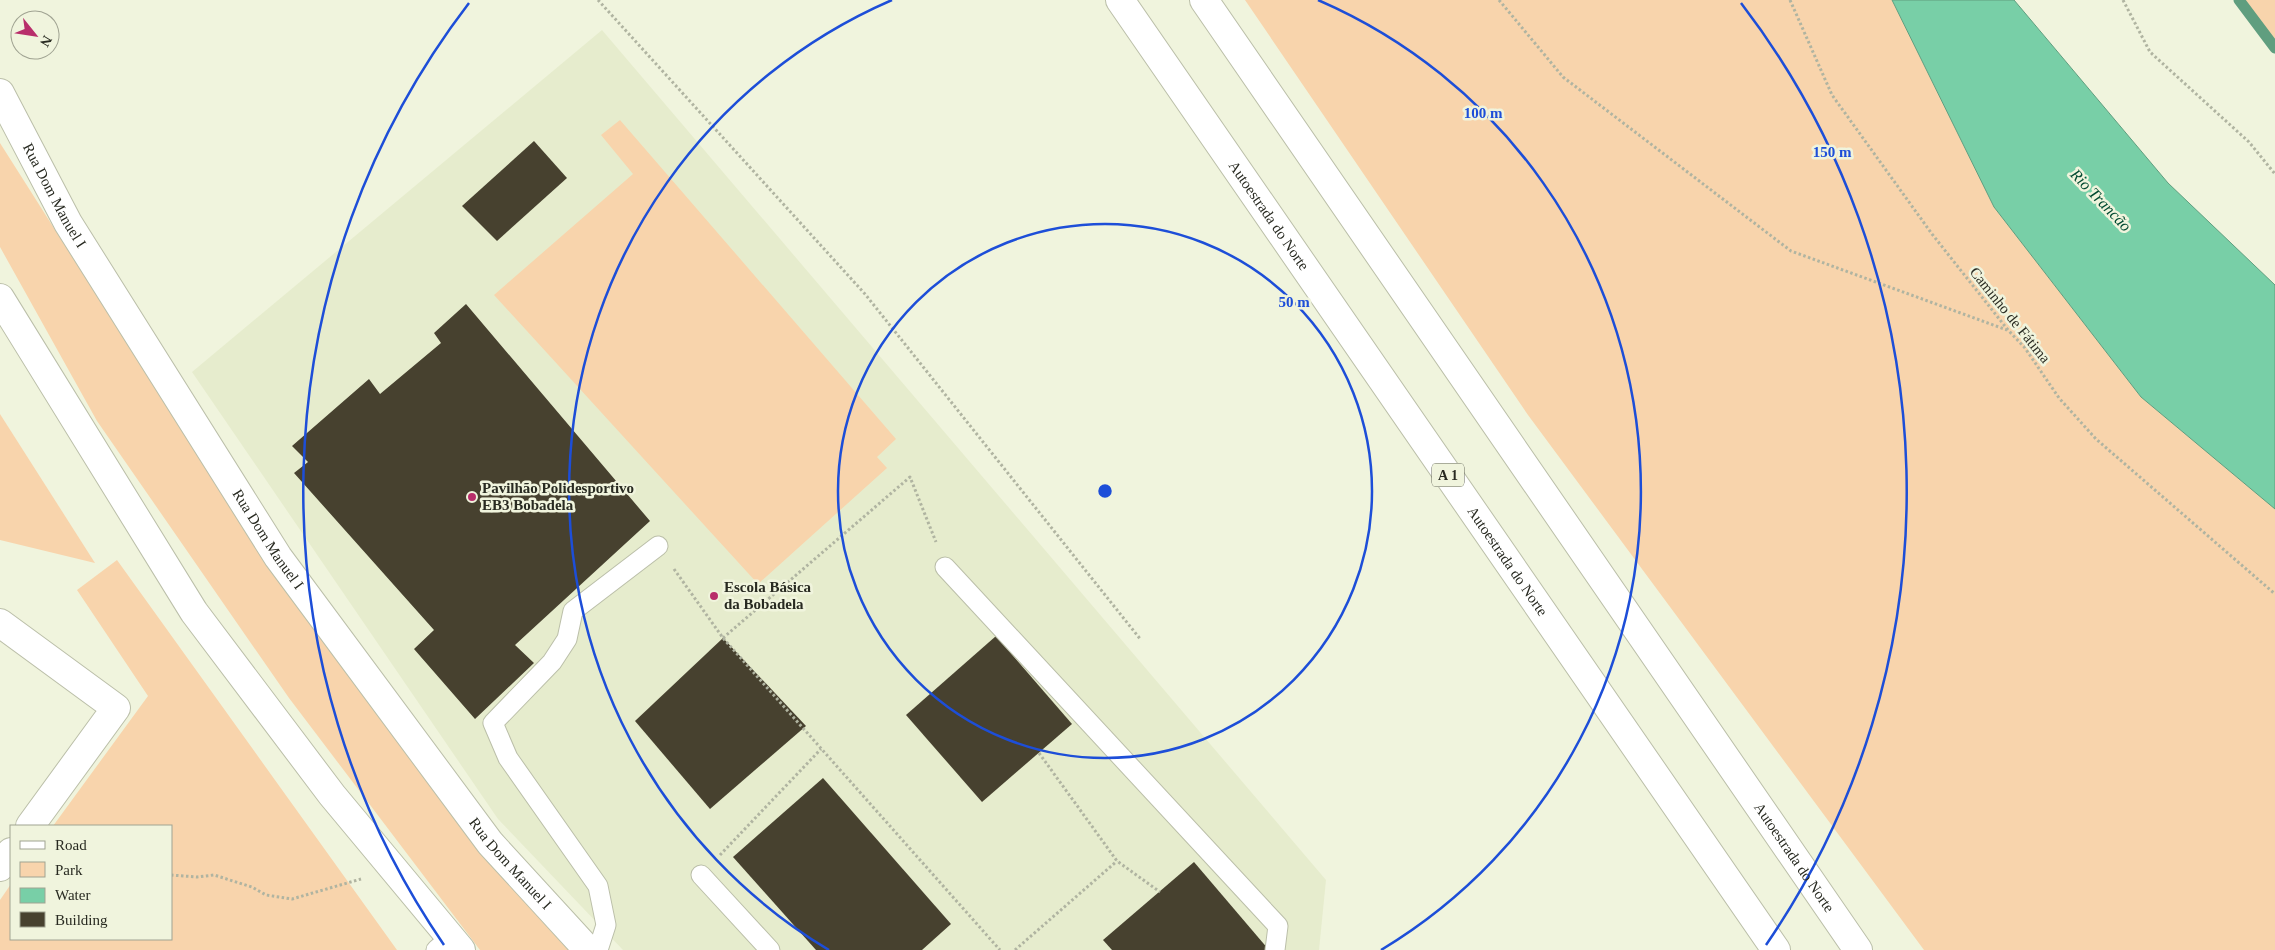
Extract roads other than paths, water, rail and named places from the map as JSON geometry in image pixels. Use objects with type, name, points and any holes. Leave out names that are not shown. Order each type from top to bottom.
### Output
[{"type":"main road","name":"Autoestrada do Norte","points":[[1120,0],[1776,950]]},
{"type":"main road","name":"Autoestrada do Norte","points":[[1204,0],[1858,950]]},
{"type":"main road","name":"Rua Dom Manuel I","points":[[0,93],[68,223],[278,557],[490,843],[588,950]]},
{"type":"main road","points":[[0,298],[194,612],[332,795],[394,869],[449,946]]},
{"type":"main road","points":[[0,623],[116,708],[31,825]]},
{"type":"main road","points":[[0,867],[10,853]]},
{"type":"lane","points":[[598,950],[606,925],[598,886],[508,758],[494,723],[552,662],[567,639],[573,611],[658,546]]},
{"type":"lane","points":[[945,567],[1278,926],[1275,950]]},
{"type":"lane","points":[[701,875],[770,950]]},
{"type":"water","name":"Rio Trancão","points":[[1892,0],[2014,0],[2168,183],[2275,285],[2275,509],[2141,397],[1994,207]]},
{"type":"waterway","points":[[2239,0],[2275,48]]},
{"type":"place","name":"Pavilhão Polidesportivo EB3 Bobadela","points":[[472,497]]},
{"type":"place","name":"Escola Básica da Bobadela","points":[[714,596]]}]
